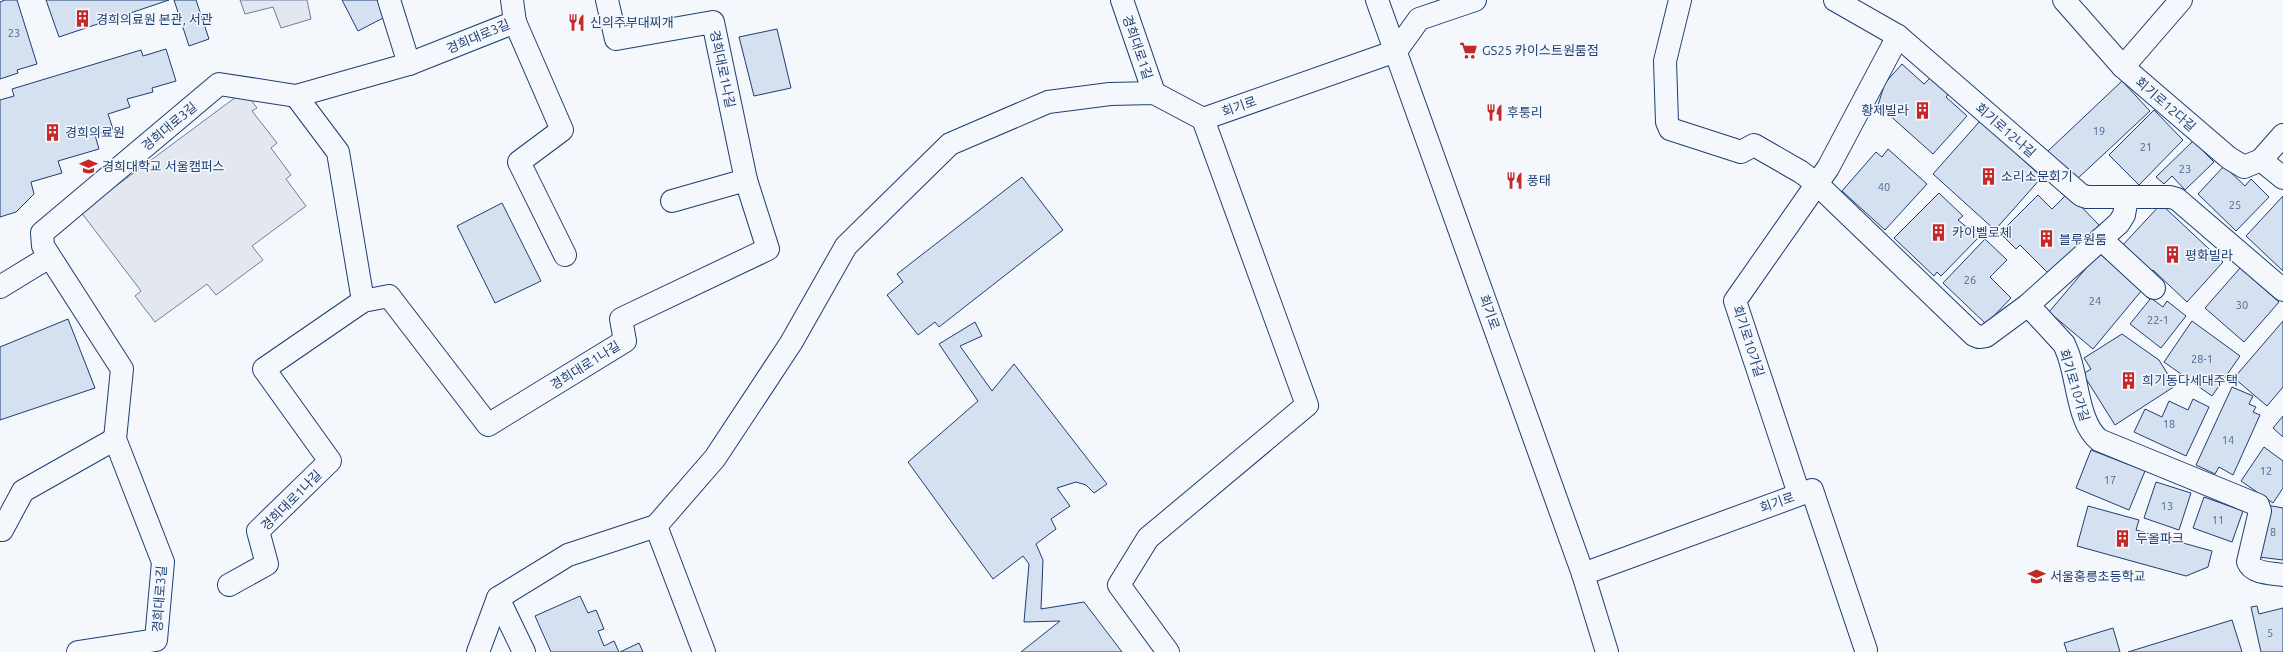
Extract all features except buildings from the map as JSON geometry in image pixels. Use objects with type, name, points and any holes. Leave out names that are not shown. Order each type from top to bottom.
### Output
[{"type":"street","points":[[389,0],[409,64]]},
{"type":"street","name":"경희대로3길","points":[[78,652],[156,640],[164,562],[115,439],[122,369],[42,246],[42,233],[219,84],[296,96],[409,64],[515,22],[512,0]]},
{"type":"street","name":"경희대로1나길","points":[[229,585],[267,564],[258,531],[330,461],[264,369],[364,301],[389,296],[488,425],[625,341],[621,319],[768,249],[746,180],[713,22],[616,39],[607,0]]},
{"type":"street","name":"경희대로1길","points":[[1122,0],[1154,93]]},
{"type":"street","name":"회기로","points":[[1377,0],[1583,574],[1607,652]]},
{"type":"street","points":[[1396,51],[1419,19],[1475,0]]},
{"type":"street","points":[[1680,0],[1665,61],[1667,122],[1670,129],[1741,152],[1754,145],[1802,172],[1974,335],[1986,336],[2028,305],[2119,223],[2124,215],[2127,197]]},
{"type":"street","name":"회기로12나길","points":[[1835,0],[1898,36],[2075,191],[2087,197],[2170,196],[2177,199],[2283,290]]},
{"type":"street","name":"회기로12다길","points":[[2064,0],[2123,67],[2229,158],[2244,167],[2261,160]]},
{"type":"street","points":[[2123,67],[2181,0]]},
{"type":"street","points":[[515,22],[562,130],[519,162],[565,256]]},
{"type":"street","name":"회기로10가길","points":[[1799,494],[1735,301],[1828,168],[1898,36]]},
{"type":"street","name":"회기로","points":[[1203,119],[1396,51]]},
{"type":"street","points":[[478,652],[498,598],[568,555],[656,526],[715,458],[791,343],[846,246],[950,144],[1048,102],[1110,94],[1154,93],[1203,119],[1307,405],[1148,538],[1119,584],[1168,652]]},
{"type":"street","points":[[296,96],[338,152],[364,301]]},
{"type":"street","points":[[2283,135],[2261,160],[2283,178]]},
{"type":"street","points":[[672,201],[746,180]]},
{"type":"street","points":[[2101,239],[2154,288]]},
{"type":"street","points":[[0,288],[49,257]]},
{"type":"street","name":"회기로10가길","points":[[2028,305],[2064,344],[2070,357],[2086,422],[2092,434],[2099,440],[2258,505],[2260,511],[2248,562],[2250,567],[2256,570],[2283,575]]},
{"type":"street","points":[[0,530],[2,530],[23,491],[115,439]]},
{"type":"street","name":"회기로","points":[[1583,574],[1812,490],[1866,650]]},
{"type":"street","points":[[656,526],[704,652]]},
{"type":"street","points":[[498,598],[524,652]]},
{"type":"shaded area","points":[[240,0],[307,0],[311,19],[281,28],[273,7],[245,14]]},
{"type":"shaded area","points":[[244,91],[257,108],[252,111],[277,143],[271,148],[291,175],[286,179],[306,206],[252,246],[263,260],[216,295],[207,284],[155,322],[135,296],[141,291],[81,212]]},
{"type":"place","name":"경희의료원 본관, 서관","points":[[83,19]]},
{"type":"place","name":"신의주부대찌개","points":[[577,22]]},
{"type":"place","name":"GS25 카이스트원룸점","points":[[1469,50]]},
{"type":"place","name":"황제빌라","points":[[1922,110]]},
{"type":"place","name":"후퉁리","points":[[1494,112]]},
{"type":"place","name":"경희의료원","points":[[52,132]]},
{"type":"place","name":"경희대학교 서울캠퍼스","points":[[89,166]]},
{"type":"place","name":"소리소문회기","points":[[1988,176]]},
{"type":"place","name":"풍태","points":[[1514,180]]},
{"type":"place","name":"카이벨로체","points":[[1939,232]]},
{"type":"place","name":"블루원룸","points":[[2046,239]]},
{"type":"place","name":"평화빌라","points":[[2172,255]]},
{"type":"place","name":"희기동다세대주택","points":[[2129,380]]},
{"type":"place","name":"두올파크","points":[[2123,538]]},
{"type":"place","name":"서울홍릉초등학교","points":[[2037,576]]}]
